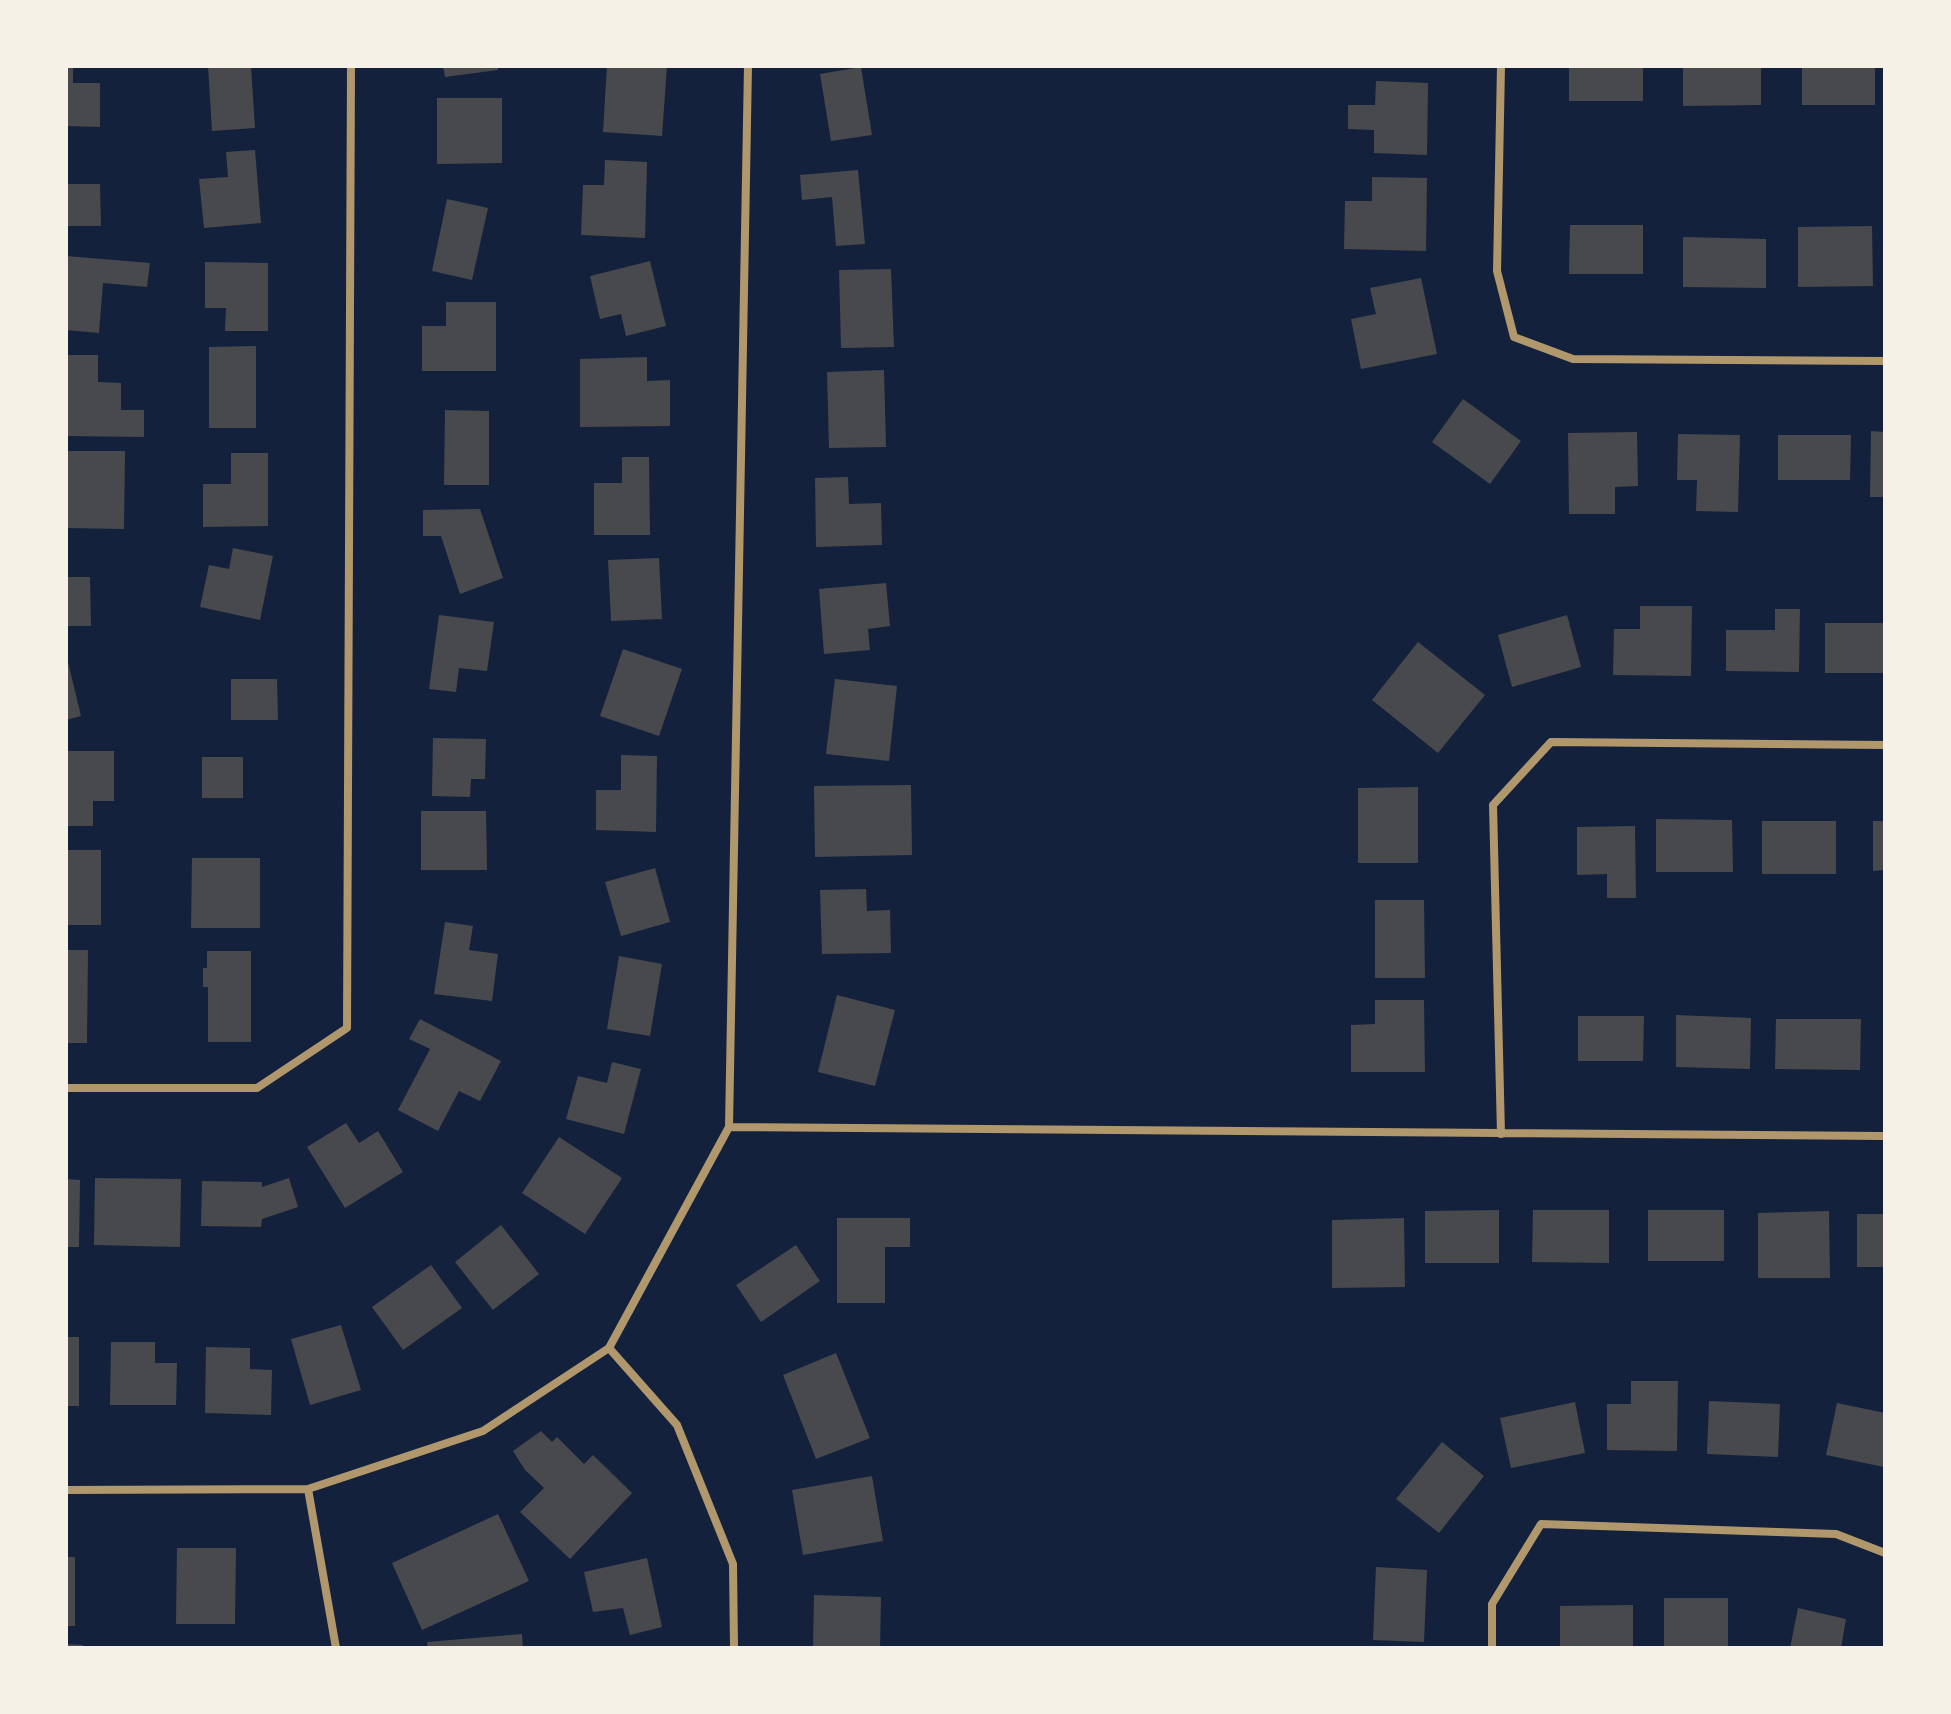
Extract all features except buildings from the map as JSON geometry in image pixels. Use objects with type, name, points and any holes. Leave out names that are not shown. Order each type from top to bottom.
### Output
[{"type":"street","points":[[66,1088],[257,1088],[347,1028],[351,66]]},
{"type":"street","points":[[66,1490],[308,1489],[483,1431],[609,1348],[729,1127],[748,66]]},
{"type":"street","points":[[1501,66],[1497,271],[1514,337],[1573,359],[1885,361]]},
{"type":"street","points":[[1501,1134],[1493,805],[1551,742],[1885,745]]},
{"type":"street","points":[[729,1127],[1885,1136]]},
{"type":"street","points":[[609,1348],[677,1425],[733,1564],[734,1648]]},
{"type":"street","points":[[308,1489],[336,1648]]},
{"type":"street","points":[[1492,1648],[1492,1604],[1541,1524],[1836,1534],[1885,1553]]}]
